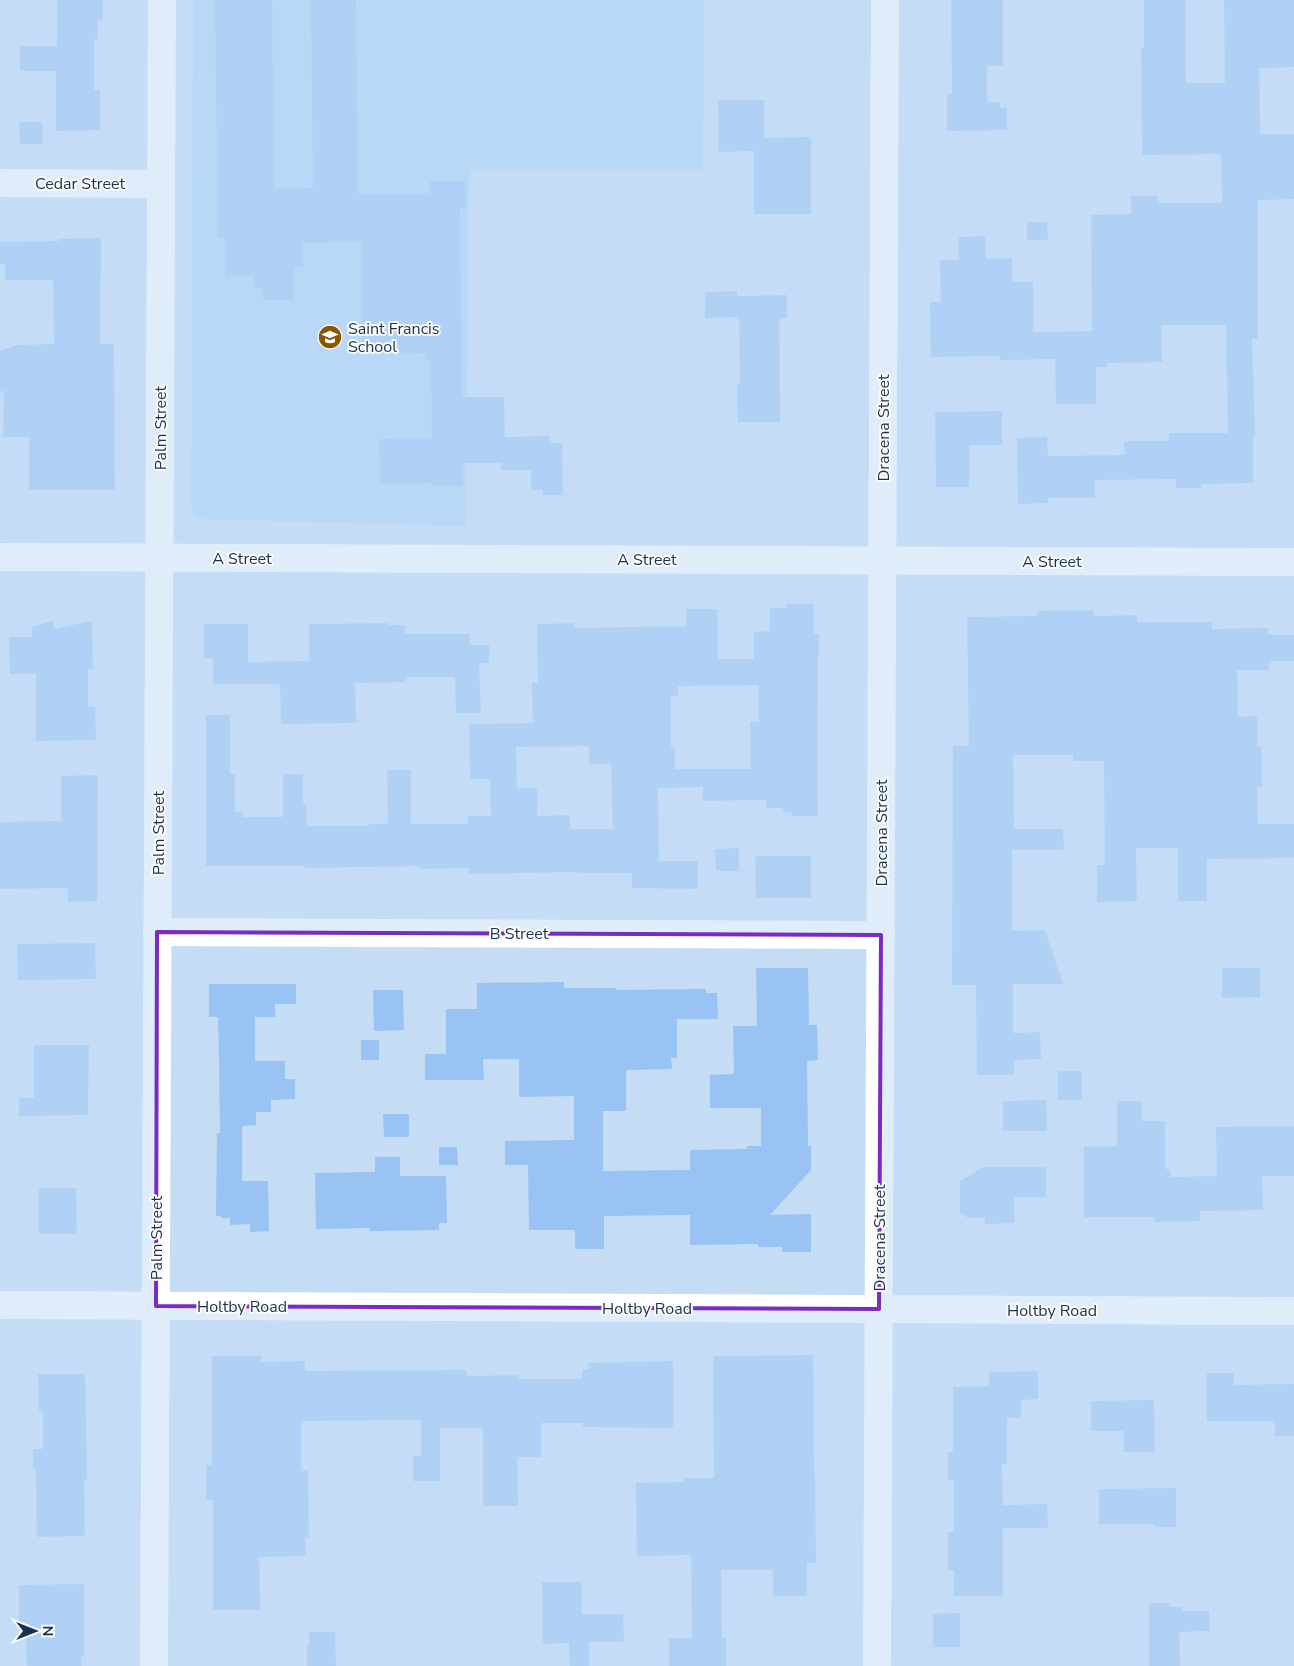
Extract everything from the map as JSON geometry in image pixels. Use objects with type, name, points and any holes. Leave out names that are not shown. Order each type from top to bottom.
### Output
[{"type":"street","name":"Palm Street","points":[[154,1666],[162,0]]},
{"type":"street","name":"Dracena Street","points":[[877,1666],[885,0]]},
{"type":"street","name":"Cedar Street","points":[[0,183],[161,184]]},
{"type":"street","name":"A Street","points":[[0,557],[1294,562]]},
{"type":"street","name":"B Street","points":[[157,932],[880,935]]},
{"type":"street","name":"Holtby Road","points":[[0,1305],[1294,1311]]},
{"type":"highlighted area","points":[[157,932],[881,935],[879,1309],[156,1306]]},
{"type":"shaded area","name":"Saint Francis School","points":[[193,0],[704,0],[703,169],[469,169],[466,526],[197,519],[191,505]]},
{"type":"building","points":[[57,0],[103,0],[103,19],[98,20],[98,39],[94,39],[94,90],[100,90],[100,130],[56,131],[56,71],[20,71],[20,46],[57,46]]},
{"type":"building","points":[[215,0],[272,0],[274,189],[313,188],[311,0],[356,0],[358,194],[430,193],[430,181],[465,181],[466,209],[460,208],[462,397],[504,397],[505,437],[549,436],[549,443],[562,443],[563,495],[543,495],[543,490],[531,490],[531,470],[501,470],[501,463],[463,463],[463,486],[433,486],[433,483],[380,484],[379,439],[432,438],[431,361],[426,361],[425,353],[362,354],[361,242],[303,243],[303,267],[294,267],[294,300],[263,300],[263,288],[255,288],[254,276],[225,277],[225,238],[218,238]]},
{"type":"building","points":[[951,0],[1003,0],[1003,66],[987,66],[987,102],[1000,102],[1000,108],[1007,107],[1007,130],[947,131],[947,94],[952,94]]},
{"type":"building","points":[[1144,0],[1185,0],[1186,83],[1225,83],[1224,0],[1294,0],[1294,67],[1259,68],[1260,134],[1294,134],[1294,199],[1258,200],[1258,339],[1252,339],[1255,437],[1253,437],[1253,483],[1202,484],[1202,488],[1176,488],[1176,479],[1095,480],[1095,498],[1048,498],[1048,503],[1018,504],[1017,438],[1047,437],[1048,456],[1125,455],[1124,441],[1169,441],[1169,433],[1228,433],[1226,325],[1161,325],[1162,362],[1107,363],[1107,367],[1096,367],[1096,404],[1056,404],[1055,359],[1000,360],[1000,356],[931,357],[930,302],[941,302],[940,260],[959,260],[959,237],[985,236],[986,259],[1012,258],[1012,282],[1033,282],[1033,332],[1092,331],[1091,215],[1131,214],[1131,196],[1157,196],[1157,203],[1222,203],[1221,154],[1142,155],[1141,48],[1144,48]]},
{"type":"building","points":[[718,100],[764,100],[764,138],[811,137],[811,214],[754,214],[754,151],[719,152]]},
{"type":"building","points":[[19,122],[42,122],[43,144],[20,144]]},
{"type":"building","points":[[1027,222],[1047,222],[1048,240],[1027,240]]},
{"type":"building","points":[[101,238],[100,344],[114,344],[115,490],[29,490],[29,437],[3,437],[4,390],[0,392],[0,351],[17,345],[54,344],[53,280],[5,280],[5,264],[0,264],[0,242]]},
{"type":"building","points":[[737,291],[737,296],[787,295],[787,318],[779,318],[780,422],[738,422],[737,384],[740,384],[739,317],[705,318],[705,292]]},
{"type":"building","points":[[1002,411],[1002,445],[969,445],[969,487],[936,487],[935,412]]},
{"type":"building","points":[[787,604],[813,604],[814,634],[819,634],[817,704],[818,816],[792,816],[792,812],[783,812],[783,808],[766,808],[766,800],[703,801],[703,787],[658,788],[659,861],[698,861],[698,889],[632,888],[632,873],[469,874],[469,868],[420,869],[420,866],[305,868],[305,866],[206,866],[206,715],[230,715],[230,774],[235,774],[235,812],[243,812],[243,817],[283,817],[283,774],[303,774],[303,804],[306,804],[307,826],[369,826],[369,824],[388,824],[387,770],[411,770],[411,824],[468,824],[468,816],[491,816],[490,779],[470,779],[469,724],[533,723],[532,683],[538,683],[537,624],[574,623],[574,628],[686,626],[686,609],[717,609],[718,659],[754,659],[754,632],[770,631],[770,608],[787,608]],"holes":[[[759,685],[759,722],[750,722],[751,769],[675,769],[675,747],[671,747],[671,696],[678,696],[678,686]],[[589,746],[589,764],[611,764],[613,829],[570,829],[570,815],[537,816],[537,788],[517,788],[516,747]]]},
{"type":"building","points":[[1094,610],[1094,616],[1137,615],[1137,622],[1212,622],[1212,629],[1268,628],[1268,635],[1294,635],[1294,661],[1269,661],[1269,670],[1237,670],[1238,717],[1257,716],[1257,746],[1261,746],[1262,787],[1257,787],[1258,824],[1294,824],[1294,858],[1207,859],[1207,901],[1178,901],[1178,848],[1136,848],[1137,901],[1097,902],[1097,865],[1105,865],[1104,761],[1073,761],[1073,755],[1013,755],[1014,829],[1063,829],[1064,850],[1012,850],[1012,931],[1045,930],[1063,984],[1013,984],[1013,1033],[1040,1032],[1041,1059],[1014,1060],[1014,1075],[977,1075],[976,985],[952,985],[953,746],[969,746],[967,617],[1037,616],[1037,611]]},
{"type":"building","points":[[54,620],[54,629],[92,621],[93,669],[88,669],[88,707],[95,707],[96,740],[36,741],[36,673],[10,674],[9,637],[32,637],[32,627]]},
{"type":"building","points":[[388,623],[388,625],[405,625],[405,634],[470,634],[470,645],[489,645],[489,663],[479,663],[481,713],[456,713],[455,677],[405,677],[405,682],[355,683],[356,723],[281,724],[280,684],[213,684],[213,658],[204,659],[204,624],[248,624],[248,662],[309,661],[309,624]]},
{"type":"building","points":[[98,775],[97,901],[68,902],[68,888],[0,889],[0,822],[61,821],[61,776]]},
{"type":"building","points":[[739,848],[739,871],[716,871],[715,849]]},
{"type":"building","points":[[755,856],[811,856],[811,898],[756,898]]},
{"type":"building","points":[[95,943],[96,979],[18,980],[17,944]]},
{"type":"building","points":[[756,968],[808,968],[809,1025],[817,1025],[818,1060],[807,1061],[808,1146],[811,1146],[811,1170],[770,1215],[811,1214],[811,1252],[782,1252],[782,1247],[758,1247],[758,1244],[690,1245],[690,1215],[604,1216],[604,1249],[575,1249],[575,1230],[529,1230],[528,1165],[505,1165],[505,1141],[574,1140],[574,1096],[519,1097],[519,1059],[483,1059],[484,1080],[425,1080],[425,1054],[446,1054],[446,1009],[477,1009],[477,983],[564,982],[564,988],[616,988],[616,990],[706,989],[706,993],[717,993],[718,1019],[677,1019],[677,1058],[671,1058],[672,1069],[626,1070],[626,1111],[603,1111],[603,1171],[690,1170],[690,1150],[747,1149],[747,1146],[761,1146],[761,1108],[710,1108],[710,1075],[734,1074],[733,1026],[757,1026]]},
{"type":"building","points":[[1222,968],[1260,968],[1260,997],[1222,998]]},
{"type":"building","points":[[209,984],[296,984],[296,1004],[275,1004],[275,1017],[255,1017],[255,1061],[285,1061],[285,1079],[295,1079],[295,1099],[271,1100],[271,1112],[256,1112],[256,1125],[242,1126],[242,1181],[268,1181],[269,1231],[250,1232],[250,1224],[230,1225],[230,1218],[216,1216],[217,1133],[220,1133],[218,1017],[209,1017]]},
{"type":"building","points":[[373,990],[403,990],[404,1030],[374,1031]]},
{"type":"building","points":[[361,1040],[379,1040],[379,1060],[361,1060]]},
{"type":"building","points":[[34,1045],[89,1045],[88,1115],[19,1116],[19,1098],[34,1098]]},
{"type":"building","points":[[1058,1071],[1082,1071],[1082,1100],[1058,1100]]},
{"type":"building","points":[[1046,1100],[1047,1131],[1003,1131],[1003,1101]]},
{"type":"building","points":[[1117,1101],[1141,1101],[1142,1121],[1165,1121],[1165,1169],[1170,1169],[1171,1177],[1217,1176],[1216,1127],[1294,1126],[1294,1176],[1262,1176],[1263,1210],[1200,1211],[1200,1221],[1155,1222],[1155,1217],[1084,1217],[1084,1147],[1117,1146]]},
{"type":"building","points":[[383,1114],[409,1114],[409,1137],[384,1137]]},
{"type":"building","points":[[439,1147],[457,1147],[458,1165],[439,1165]]},
{"type":"building","points":[[375,1157],[400,1157],[400,1176],[446,1176],[447,1223],[439,1223],[439,1230],[369,1231],[370,1228],[316,1229],[315,1173],[375,1172]]},
{"type":"building","points":[[983,1167],[1046,1167],[1046,1197],[1014,1197],[1014,1223],[985,1224],[985,1218],[968,1218],[960,1212],[960,1181]]},
{"type":"building","points":[[39,1188],[76,1188],[77,1234],[39,1234]]},
{"type":"building","points":[[813,1355],[816,1563],[807,1563],[807,1596],[773,1596],[773,1570],[721,1570],[722,1638],[726,1638],[726,1666],[669,1666],[669,1638],[692,1638],[691,1555],[637,1556],[636,1483],[684,1482],[684,1478],[714,1478],[713,1356]]},
{"type":"building","points":[[212,1356],[261,1356],[261,1362],[305,1361],[305,1371],[466,1370],[466,1376],[517,1375],[517,1379],[582,1379],[582,1370],[589,1369],[588,1363],[673,1361],[673,1428],[583,1427],[583,1423],[541,1423],[541,1457],[517,1457],[518,1506],[483,1506],[483,1428],[440,1428],[440,1481],[413,1481],[413,1456],[421,1456],[421,1420],[301,1421],[301,1471],[308,1471],[309,1538],[305,1538],[306,1556],[259,1557],[260,1610],[213,1610],[213,1500],[206,1500],[206,1465],[212,1465]]},
{"type":"building","points":[[1038,1371],[1038,1399],[1021,1400],[1021,1418],[1007,1418],[1007,1464],[1002,1464],[1003,1505],[1047,1504],[1048,1528],[1003,1528],[1003,1596],[954,1596],[954,1570],[948,1570],[948,1532],[954,1532],[954,1480],[948,1480],[948,1452],[953,1452],[953,1387],[989,1386],[989,1372]]},
{"type":"building","points":[[1207,1373],[1234,1373],[1234,1385],[1294,1384],[1294,1436],[1275,1436],[1275,1421],[1207,1421]]},
{"type":"building","points":[[38,1374],[85,1374],[87,1479],[84,1479],[85,1536],[37,1537],[36,1469],[33,1469],[33,1449],[43,1449],[43,1411],[39,1411]]},
{"type":"building","points":[[1154,1400],[1155,1452],[1124,1452],[1124,1431],[1091,1431],[1091,1401]]},
{"type":"building","points":[[1176,1488],[1176,1527],[1154,1527],[1154,1524],[1099,1524],[1099,1489]]},
{"type":"building","points":[[542,1582],[581,1582],[582,1614],[623,1614],[624,1642],[589,1642],[589,1666],[570,1666],[569,1643],[543,1644]]},
{"type":"building","points":[[84,1584],[84,1657],[81,1657],[81,1666],[27,1666],[26,1630],[19,1630],[19,1585]]},
{"type":"building","points":[[1149,1603],[1170,1603],[1170,1607],[1182,1607],[1182,1611],[1209,1611],[1210,1631],[1179,1632],[1180,1666],[1149,1666]]},
{"type":"building","points":[[960,1613],[960,1647],[933,1647],[933,1614]]},
{"type":"building","points":[[309,1632],[335,1632],[336,1666],[307,1666]]},
{"type":"place","name":"Saint Francis School","points":[[330,337]]}]
